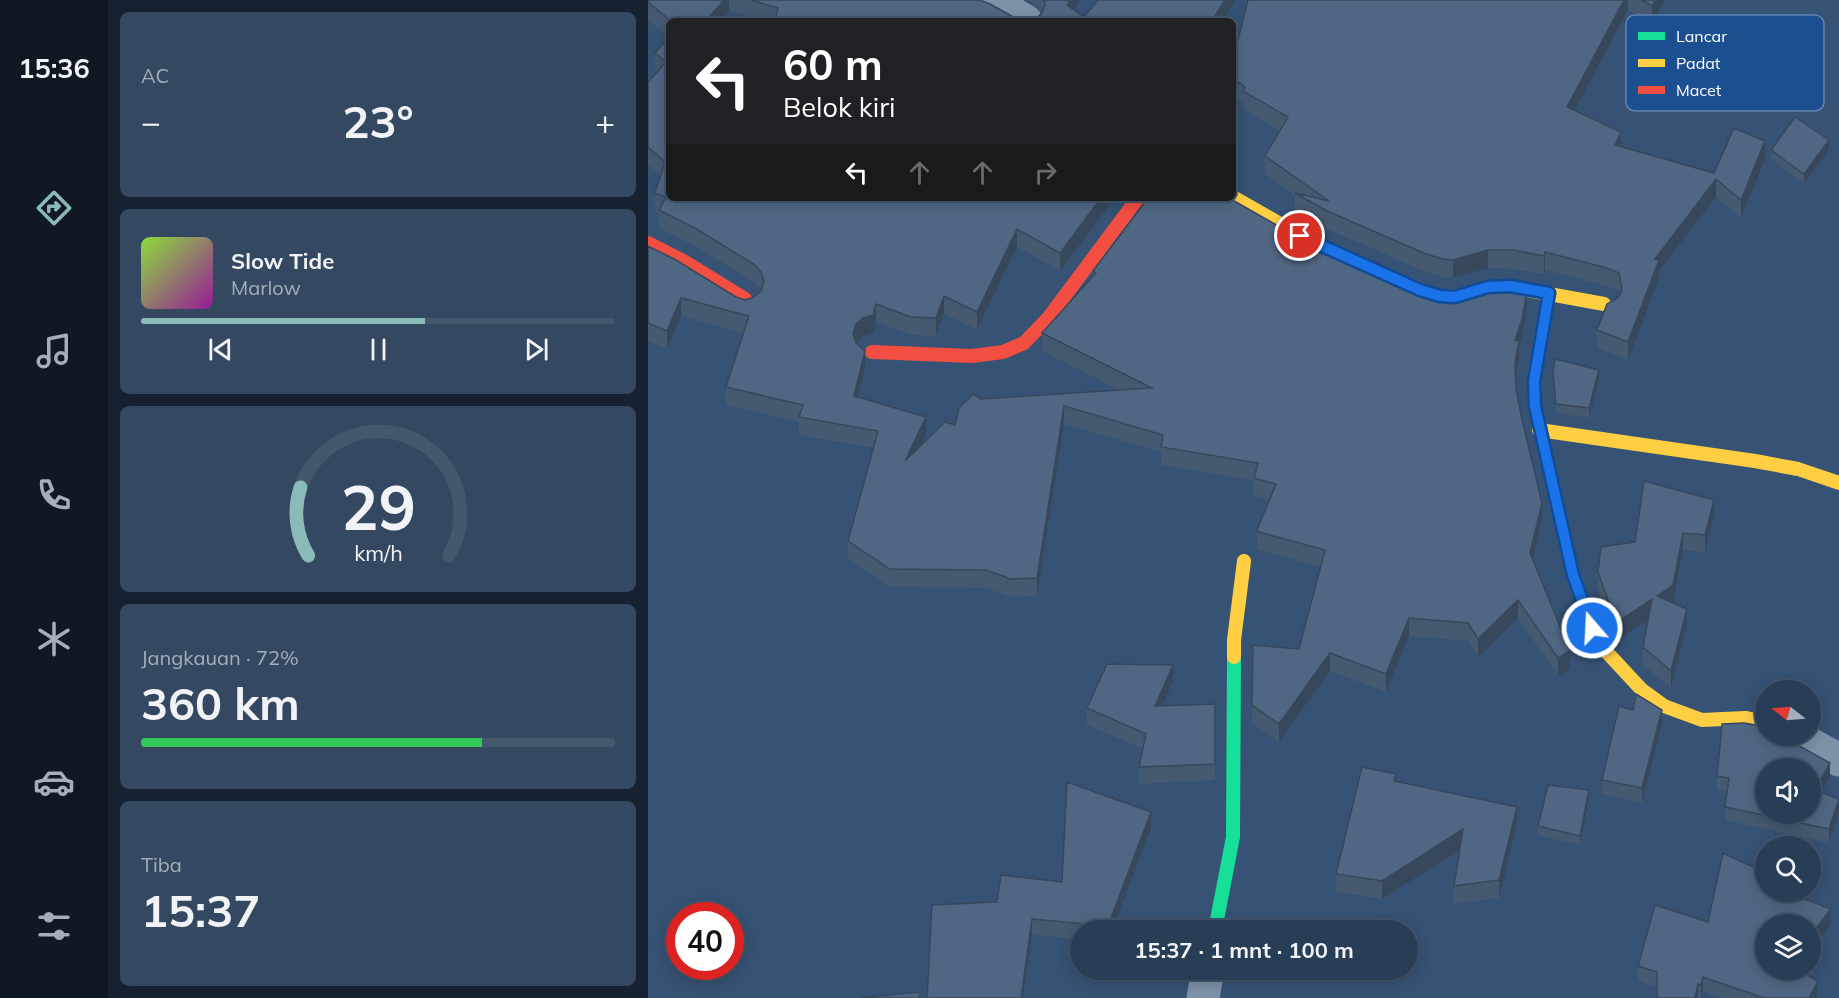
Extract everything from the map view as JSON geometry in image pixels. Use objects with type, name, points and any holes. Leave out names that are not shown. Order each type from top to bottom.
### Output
[{"type":"street","points":[[990,0],[1021,18]]},
{"type":"street","points":[[1236,199],[1317,245],[1420,290],[1440,296],[1455,297],[1488,287],[1510,286],[1604,304]]},
{"type":"street","points":[[872,352],[972,356],[1003,352],[1024,343],[1049,317],[1136,201]]},
{"type":"street","points":[[648,243],[746,299]]},
{"type":"street","points":[[1549,293],[1534,381],[1535,406],[1573,575],[1592,628],[1602,648],[1625,674],[1664,706],[1702,720],[1745,718],[1755,720]]},
{"type":"street","points":[[1539,430],[1674,447],[1750,460],[1808,472],[1839,483]]},
{"type":"street","points":[[1217,920],[1233,837],[1234,640],[1244,561]]},
{"type":"street","points":[[1814,746],[1839,760]]},
{"type":"street","points":[[1203,998],[1206,980]]},
{"type":"building","points":[[648,0],[724,0],[709,18],[667,18]]},
{"type":"building","points":[[751,0],[980,0],[1015,18],[775,18],[778,8]]},
{"type":"building","points":[[1044,0],[1070,0],[1067,5],[1084,17],[1098,0],[1225,0],[1214,18],[1037,18],[1042,13]]},
{"type":"building","points":[[1248,0],[1624,0],[1567,107],[1621,132],[1615,145],[1714,173],[1734,128],[1765,141],[1741,200],[1716,179],[1655,259],[1659,260],[1628,342],[1597,330],[1607,304],[1618,298],[1622,290],[1619,273],[1545,252],[1544,256],[1514,250],[1488,250],[1453,260],[1443,259],[1426,254],[1325,210],[1295,193],[1329,201],[1265,156],[1288,117],[1243,91],[1245,87],[1236,80],[1236,48]]},
{"type":"building","points":[[1642,0],[1655,0],[1652,6]]},
{"type":"building","points":[[666,40],[666,62],[655,53]]},
{"type":"building","points":[[666,62],[666,197],[655,193],[665,162],[648,147],[648,82]]},
{"type":"building","points":[[1795,117],[1829,140],[1804,174],[1771,150]]},
{"type":"building","points":[[666,197],[666,201],[1099,201],[1060,253],[1017,229],[977,312],[944,296],[936,318],[911,317],[876,304],[873,315],[863,318],[856,324],[853,333],[856,343],[865,351],[854,396],[926,417],[905,461],[945,422],[955,425],[959,408],[973,394],[981,399],[1152,388],[1042,333],[1096,273],[1093,271],[1146,201],[1234,201],[1310,244],[1415,290],[1435,296],[1454,298],[1491,288],[1527,291],[1522,319],[1515,340],[1519,341],[1515,364],[1516,389],[1542,503],[1530,553],[1570,651],[1558,658],[1518,600],[1478,639],[1468,623],[1409,618],[1386,674],[1330,653],[1279,724],[1252,705],[1253,645],[1299,649],[1325,550],[1257,530],[1276,484],[1254,478],[1258,463],[1161,447],[1163,435],[1064,406],[1037,578],[1011,579],[986,570],[890,569],[848,541],[878,431],[799,417],[803,405],[726,387],[749,316],[681,298],[667,331],[648,323],[648,246],[745,300],[761,291],[764,281],[755,265],[695,228],[659,210]]},
{"type":"building","points":[[1555,359],[1599,370],[1589,408],[1556,404],[1553,373]]},
{"type":"building","points":[[1644,481],[1714,500],[1705,535],[1683,533],[1673,585],[1657,596],[1687,609],[1671,671],[1643,647],[1652,599],[1619,621],[1609,603],[1598,572],[1601,547],[1635,542]]},
{"type":"building","points":[[1107,664],[1173,665],[1155,706],[1215,704],[1215,764],[1139,767],[1146,734],[1087,708]]},
{"type":"building","points":[[1636,694],[1662,710],[1642,788],[1602,780],[1619,706],[1633,710]]},
{"type":"building","points":[[1722,724],[1755,725],[1755,746],[1800,746],[1830,763],[1821,779],[1821,758],[1755,758],[1755,813],[1725,807],[1729,778],[1717,776]]},
{"type":"building","points":[[1362,767],[1396,774],[1394,781],[1517,807],[1499,880],[1454,886],[1463,829],[1382,881],[1336,874]]},
{"type":"building","points":[[1067,782],[1151,812],[1110,920],[1070,920],[1070,922],[1032,919],[1021,998],[927,998],[932,905],[997,902],[1001,875],[1062,882]]},
{"type":"building","points":[[1548,785],[1589,790],[1580,836],[1538,826]]},
{"type":"building","points":[[1821,792],[1839,799],[1829,829],[1805,824],[1821,824]]},
{"type":"building","points":[[1723,853],[1755,868],[1755,902],[1813,902],[1831,909],[1821,922],[1821,914],[1755,914],[1755,980],[1816,980],[1818,981],[1809,998],[1764,998],[1703,977],[1701,985],[1698,984],[1695,998],[1657,998],[1657,972],[1638,966],[1655,905],[1708,922]]},
{"type":"building","points":[[920,992],[919,998],[860,998]]},
{"type":"traffic: fast","points":[[1217,920],[1233,837],[1234,657]]},
{"type":"traffic: slow","points":[[1236,199],[1317,245],[1420,290],[1440,296],[1455,297],[1488,287],[1511,287],[1604,304]]},
{"type":"traffic: slow","points":[[1549,293],[1534,381],[1535,406],[1573,575],[1592,628],[1602,647],[1642,690],[1664,706],[1702,720],[1745,718],[1755,720]]},
{"type":"traffic: slow","points":[[1539,430],[1755,461],[1798,469],[1839,483]]},
{"type":"traffic: slow","points":[[1234,657],[1244,561]]},
{"type":"traffic: jam","points":[[872,352],[972,356],[1003,352],[1024,343],[1049,317],[1136,201]]},
{"type":"traffic: jam","points":[[648,243],[685,262],[745,299]]},
{"type":"route","points":[[1300,236],[1420,290],[1440,296],[1455,297],[1488,287],[1510,286],[1549,293],[1534,381],[1535,406],[1573,575],[1592,628]]}]
